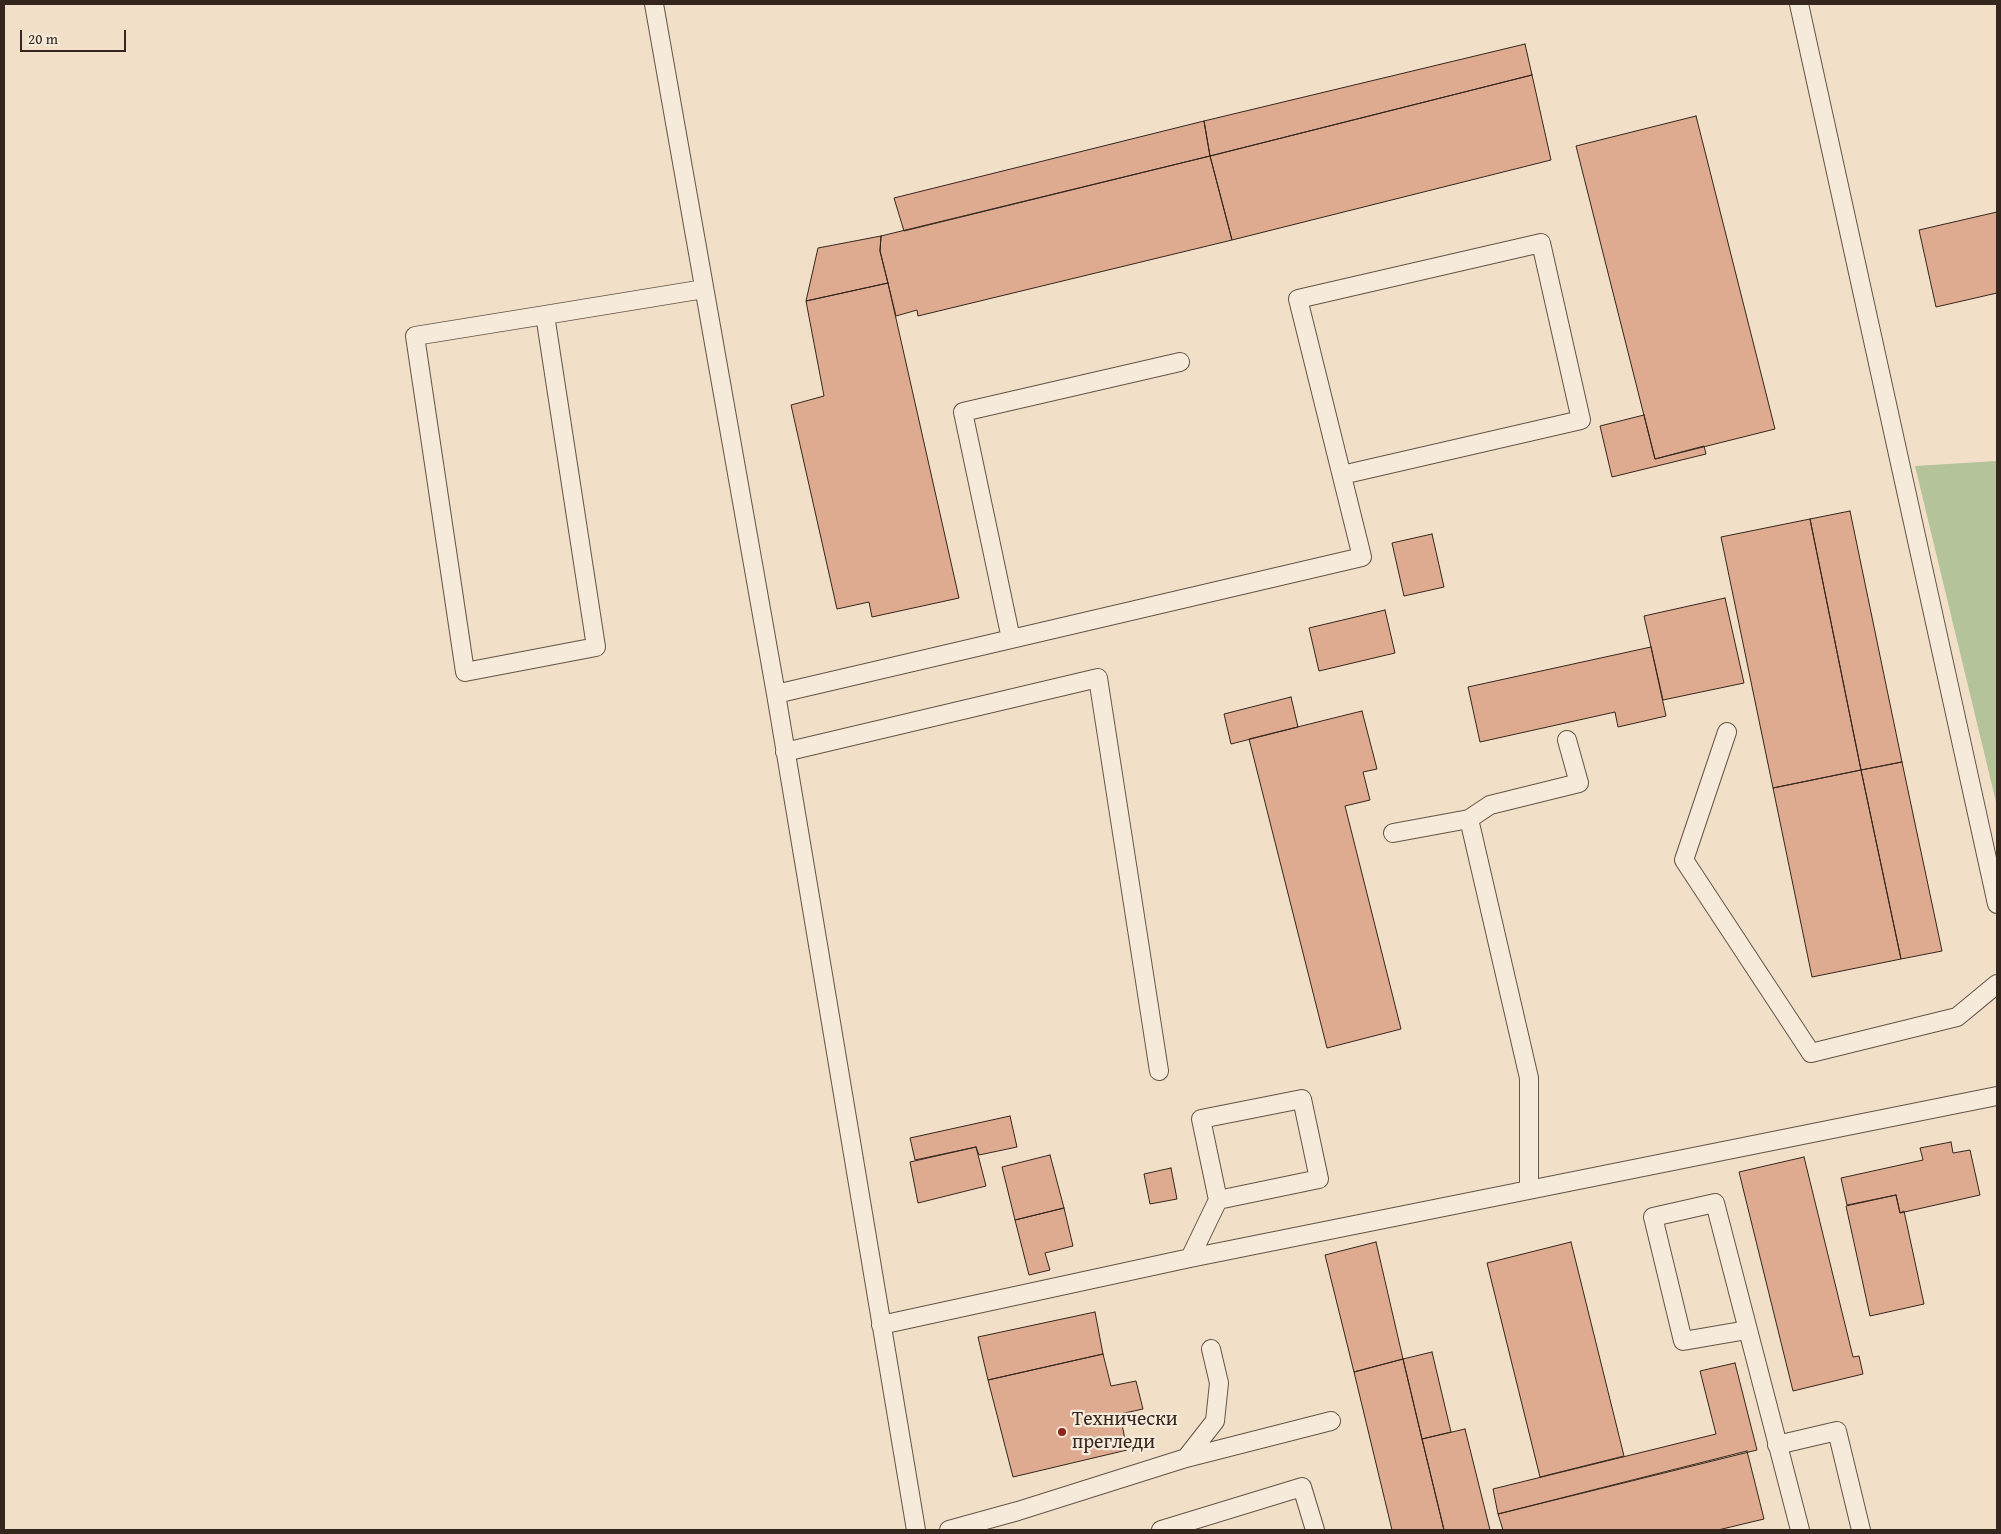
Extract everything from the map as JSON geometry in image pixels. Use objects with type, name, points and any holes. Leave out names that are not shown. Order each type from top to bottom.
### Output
[{"type":"lane","points":[[654,4],[776,694],[916,1530]]},
{"type":"lane","points":[[1800,4],[1997,904]]},
{"type":"lane","points":[[776,694],[1362,557],[1298,299],[1541,243],[1581,420],[1342,475]]},
{"type":"lane","points":[[546,315],[596,647],[465,672],[414,336],[704,288]]},
{"type":"lane","points":[[1011,639],[963,412],[1180,362]]},
{"type":"lane","points":[[785,752],[1098,678],[1159,1071]]},
{"type":"lane","points":[[1727,732],[1684,860],[1811,1053],[1957,1017],[1997,984]]},
{"type":"lane","points":[[1393,834],[1469,819],[1490,805],[1579,783],[1567,740]]},
{"type":"lane","points":[[1469,819],[1529,1078],[1529,1190]]},
{"type":"lane","points":[[881,1325],[1190,1258],[1997,1096]]},
{"type":"lane","points":[[1190,1258],[1218,1200],[1201,1119],[1302,1099],[1319,1179],[1218,1200]]},
{"type":"lane","points":[[1747,1330],[1683,1341],[1652,1216],[1715,1203],[1800,1530]]},
{"type":"lane","points":[[1186,1458],[1215,1421],[1219,1383],[1211,1349]]},
{"type":"lane","points":[[949,1530],[1018,1511],[1186,1458],[1331,1421]]},
{"type":"lane","points":[[1777,1445],[1837,1431],[1861,1530]]},
{"type":"lane","points":[[1162,1530],[1302,1487],[1315,1530]]},
{"type":"green space","points":[[1997,461],[1997,806],[1915,466]]},
{"type":"building","points":[[1525,44],[1532,75],[1210,156],[1204,121]]},
{"type":"building","points":[[1532,75],[1551,160],[1232,240],[1210,156]]},
{"type":"building","points":[[1696,116],[1775,429],[1655,459],[1576,146]]},
{"type":"building","points":[[1204,121],[1210,156],[904,231],[894,198]]},
{"type":"building","points":[[1210,156],[1232,240],[918,316],[917,310],[896,316],[880,251],[881,236]]},
{"type":"building","points":[[1997,212],[1997,293],[1936,307],[1919,230]]},
{"type":"building","points":[[881,236],[880,251],[888,283],[806,301],[818,248]]},
{"type":"building","points":[[888,283],[959,598],[872,617],[869,602],[837,609],[791,405],[824,396],[806,301]]},
{"type":"building","points":[[1644,415],[1655,459],[1704,446],[1706,454],[1612,477],[1600,426]]},
{"type":"building","points":[[1850,511],[1902,762],[1861,770],[1810,519]]},
{"type":"building","points":[[1810,519],[1861,770],[1773,788],[1721,537]]},
{"type":"building","points":[[1432,534],[1444,587],[1404,596],[1392,543]]},
{"type":"building","points":[[1725,598],[1744,683],[1663,700],[1644,616]]},
{"type":"building","points":[[1385,610],[1395,653],[1319,671],[1309,628]]},
{"type":"building","points":[[1651,647],[1666,716],[1618,727],[1615,712],[1480,742],[1468,687]]},
{"type":"building","points":[[1291,697],[1298,727],[1231,744],[1224,714]]},
{"type":"building","points":[[1362,711],[1377,769],[1363,772],[1370,800],[1345,806],[1401,1029],[1327,1048],[1249,739]]},
{"type":"building","points":[[1902,762],[1942,951],[1901,959],[1861,770]]},
{"type":"building","points":[[1861,770],[1901,959],[1812,977],[1773,788]]},
{"type":"building","points":[[1010,1116],[1017,1147],[979,1155],[976,1147],[915,1160],[910,1138]]},
{"type":"building","points":[[1951,1142],[1953,1153],[1970,1150],[1980,1195],[1900,1213],[1896,1195],[1847,1205],[1841,1178],[1923,1160],[1920,1148]]},
{"type":"building","points":[[976,1147],[986,1186],[918,1203],[910,1162]]},
{"type":"building","points":[[1050,1155],[1064,1208],[1015,1220],[1002,1167]]},
{"type":"building","points":[[1804,1157],[1853,1357],[1859,1356],[1863,1374],[1793,1391],[1739,1172]]},
{"type":"building","points":[[1171,1168],[1177,1199],[1150,1204],[1144,1174]]},
{"type":"building","points":[[1896,1195],[1900,1213],[1904,1211],[1924,1304],[1870,1316],[1846,1206]]},
{"type":"building","points":[[1064,1208],[1073,1246],[1045,1253],[1050,1270],[1029,1275],[1015,1220]]},
{"type":"building","points":[[1376,1242],[1403,1359],[1354,1372],[1325,1255]]},
{"type":"building","points":[[1571,1242],[1624,1456],[1540,1477],[1487,1263]]},
{"type":"building","points":[[1095,1312],[1103,1354],[988,1380],[978,1337]]},
{"type":"building","points":[[1432,1352],[1451,1432],[1422,1439],[1403,1359]]},
{"type":"building","name":"Технически прегледи","points":[[1103,1354],[1111,1386],[1136,1381],[1143,1409],[1120,1414],[1127,1450],[1013,1477],[988,1380]]},
{"type":"building","points":[[1403,1359],[1444,1530],[1392,1530],[1354,1372]]},
{"type":"building","points":[[1735,1363],[1757,1450],[1498,1514],[1493,1489],[1716,1434],[1700,1371]]},
{"type":"building","points":[[1465,1429],[1490,1530],[1444,1530],[1422,1439]]},
{"type":"building","points":[[1747,1451],[1764,1519],[1718,1530],[1503,1530],[1498,1514]]},
{"type":"place","name":"Технически прегледи","points":[[1062,1432]]}]
